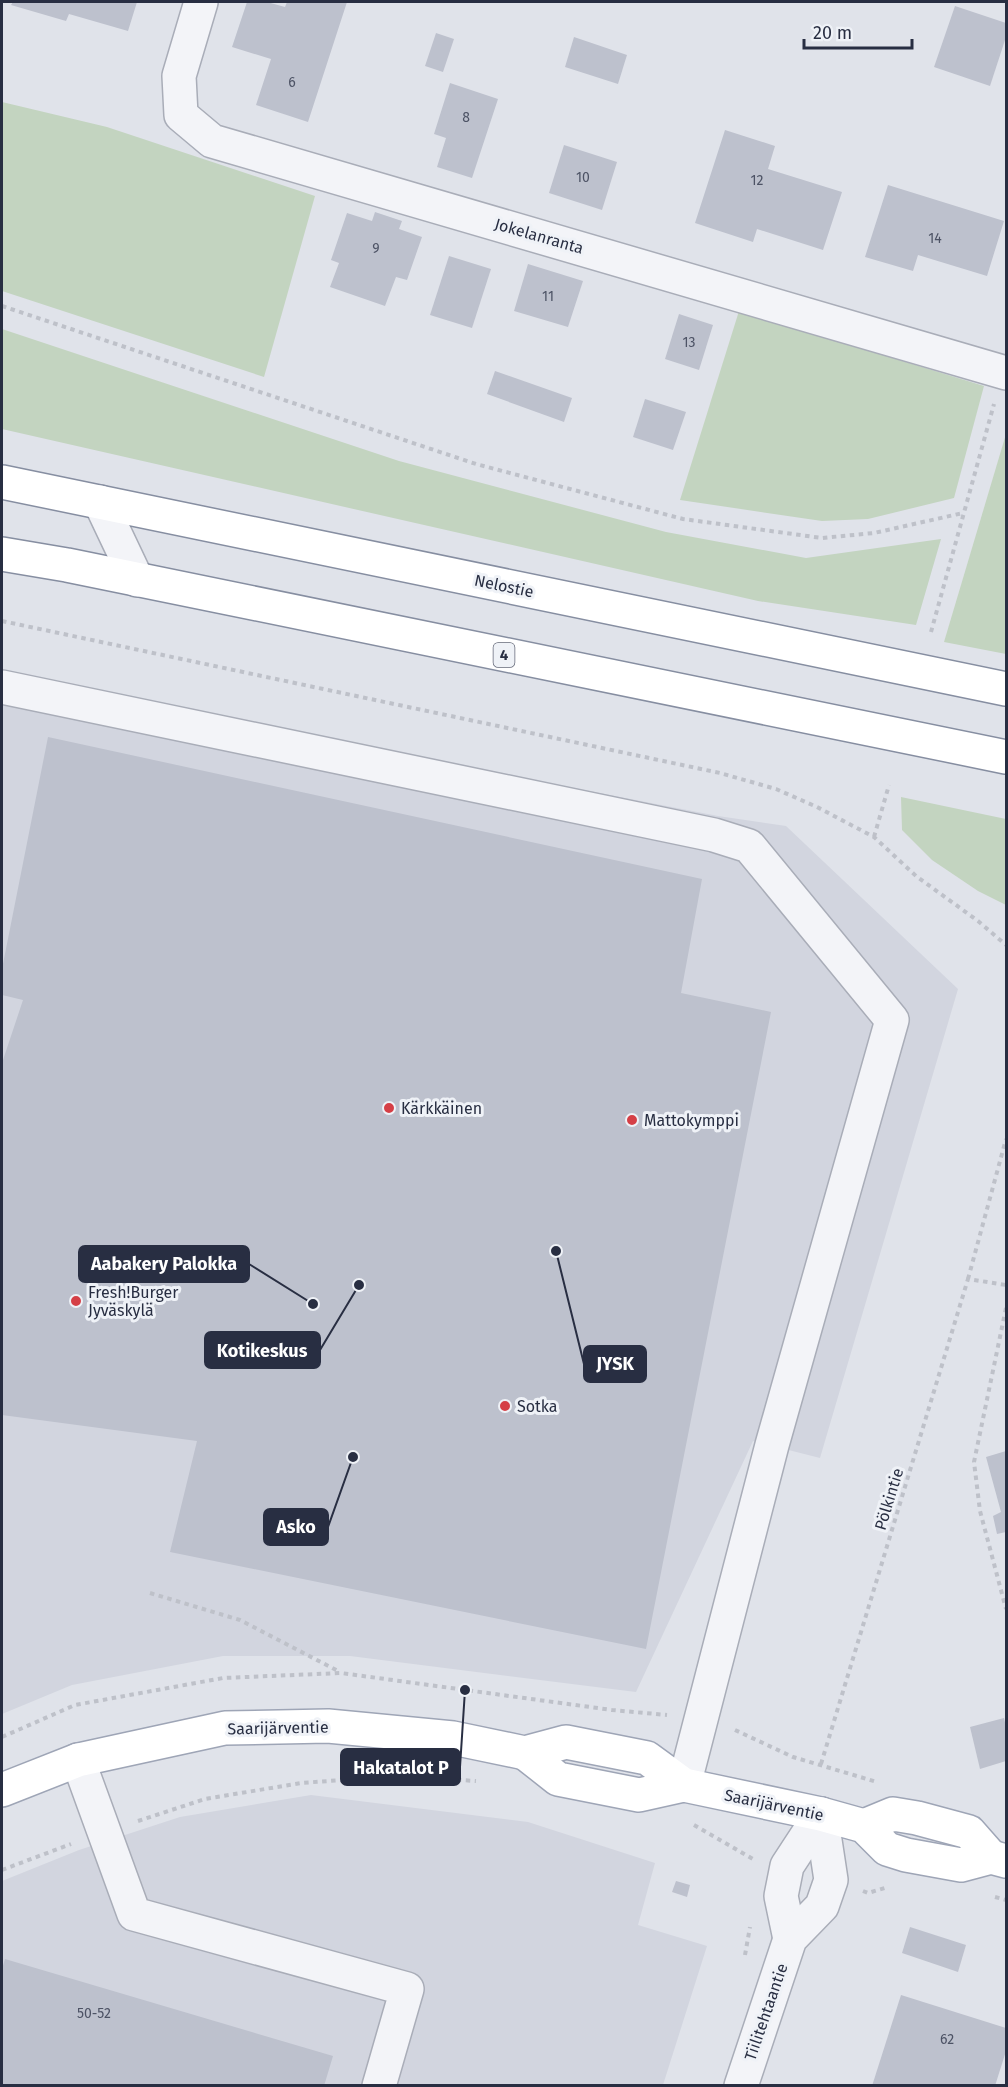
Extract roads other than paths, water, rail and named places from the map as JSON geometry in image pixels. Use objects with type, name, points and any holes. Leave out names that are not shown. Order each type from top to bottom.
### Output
[{"type":"main road","name":"Nelostie","points":[[2,482],[1006,689]]},
{"type":"main road","name":"4","points":[[2,554],[1006,757]]},
{"type":"main road","name":"Saarijärventie","points":[[2,1790],[78,1760],[225,1728],[316,1727],[453,1738],[525,1753],[558,1779],[639,1795],[684,1785],[821,1814],[864,1826],[887,1849],[906,1855],[961,1865],[999,1859]]},
{"type":"street","name":"Jokelanranta","points":[[201,2],[179,76],[181,115],[212,141],[1005,367]]},
{"type":"street","points":[[100,502],[137,580]]},
{"type":"street","points":[[2,687],[714,835],[749,846],[892,1020],[772,1445],[684,1785]]},
{"type":"street","points":[[78,1760],[134,1914],[407,1989],[379,2085]]},
{"type":"street","points":[[790,1938],[781,1896],[787,1866],[821,1814]]},
{"type":"street","name":"Tiilitehtaantie","points":[[741,2085],[790,1938],[822,1906],[831,1880],[821,1814]]},
{"type":"place","name":"Kärkkäinen","points":[[389,1108]]},
{"type":"place","name":"Mattokymppi","points":[[632,1120]]},
{"type":"place","name":"JYSK","points":[[556,1251]]},
{"type":"place","name":"Kotikeskus","points":[[359,1285]]},
{"type":"place","name":"Fresh!Burger Jyväskylä","points":[[76,1301]]},
{"type":"place","name":"Aabakery Palokka","points":[[313,1304]]},
{"type":"place","name":"Sotka","points":[[505,1406]]},
{"type":"place","name":"Asko","points":[[353,1457]]},
{"type":"place","name":"Hakatalot P","points":[[465,1690]]}]
